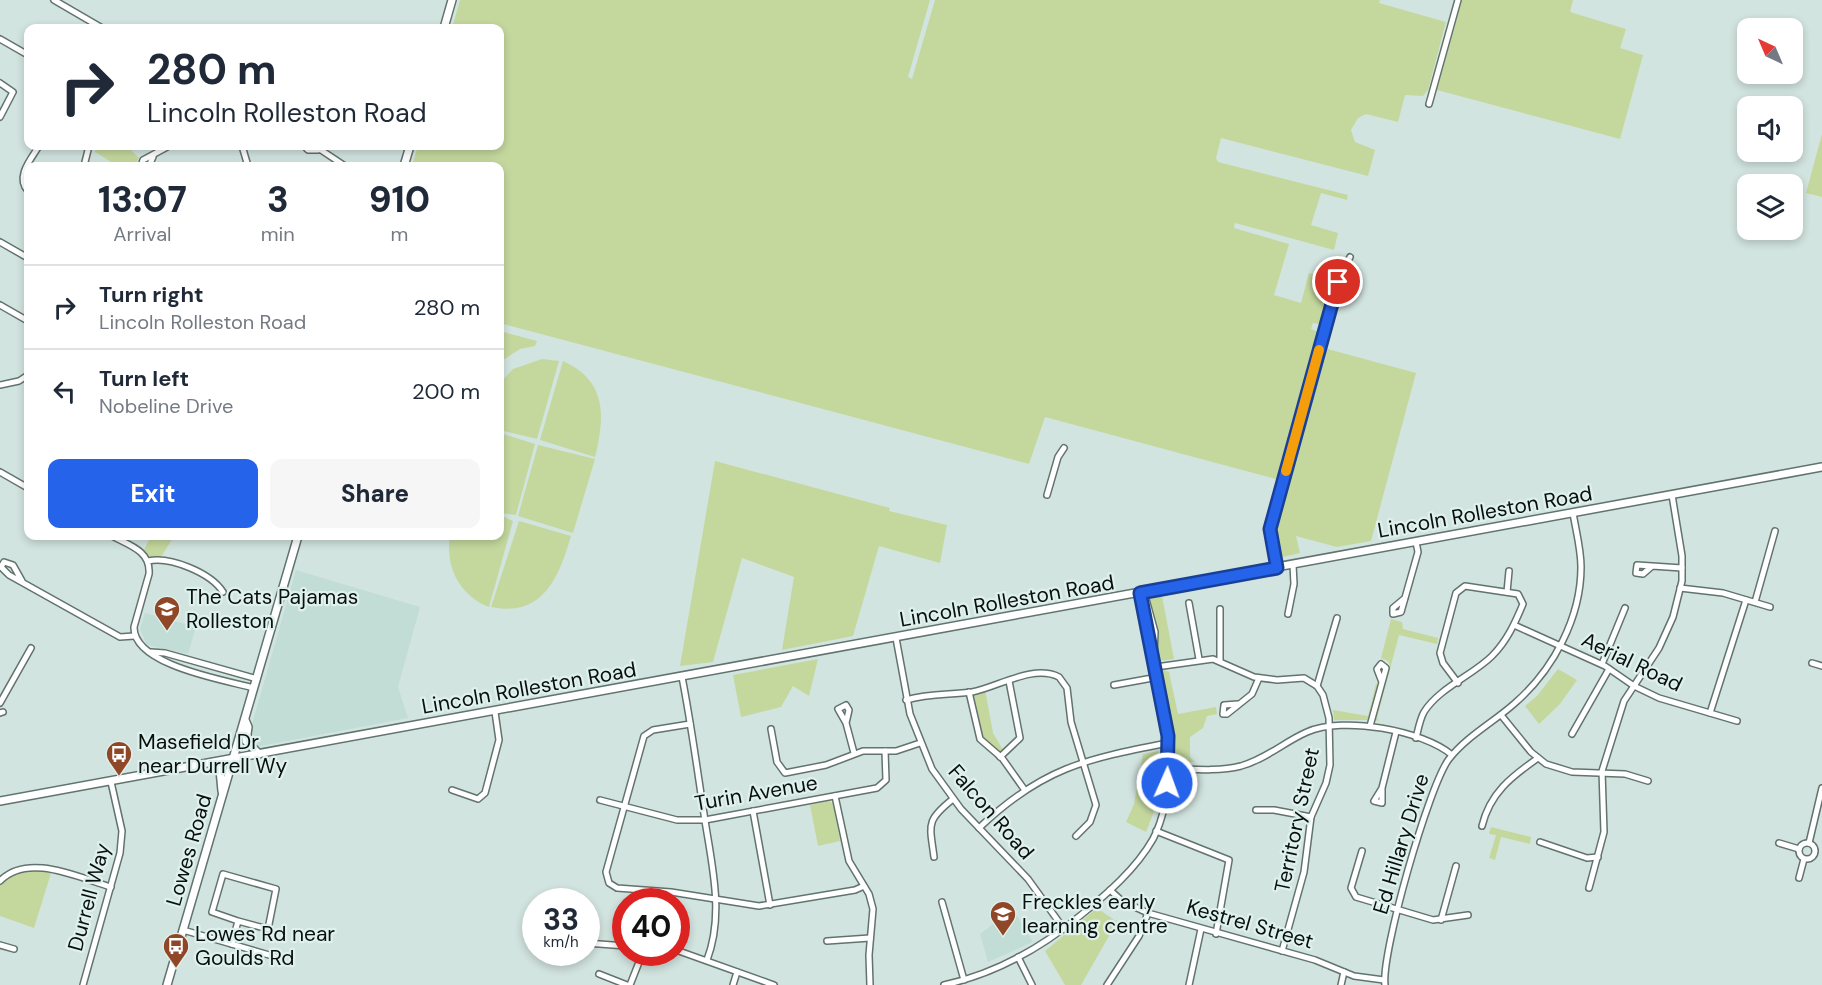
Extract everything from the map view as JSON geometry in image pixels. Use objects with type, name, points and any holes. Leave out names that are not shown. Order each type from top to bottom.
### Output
[{"type":"main road","points":[[445,24],[452,0]]},
{"type":"main road","name":"Lincoln Rolleston Road","points":[[0,801],[1822,467]]},
{"type":"main road","name":"Lowes Road","points":[[168,985],[297,540]]},
{"type":"main road","points":[[245,720],[248,728],[246,741],[259,754]]},
{"type":"main road","points":[[210,764],[220,770],[223,793]]},
{"type":"street","points":[[54,0],[95,24]]},
{"type":"street","points":[[1429,104],[1458,0]]},
{"type":"street","points":[[0,39],[24,53]]},
{"type":"street","points":[[0,83],[13,92],[0,117]]},
{"type":"street","points":[[142,162],[163,150]]},
{"type":"street","points":[[319,150],[339,162]]},
{"type":"street","points":[[151,162],[153,157]]},
{"type":"street","points":[[0,242],[24,256]]},
{"type":"street","points":[[1277,568],[1270,529],[1338,282],[1350,257]]},
{"type":"street","points":[[0,305],[24,319]]},
{"type":"street","points":[[0,385],[24,378]]},
{"type":"street","points":[[1047,495],[1058,457],[1064,448]]},
{"type":"street","points":[[0,472],[24,486]]},
{"type":"street","points":[[1589,888],[1604,832],[1602,771],[1624,701],[1659,648],[1672,617],[1680,588],[1682,568],[1672,495]]},
{"type":"street","name":"Ed Hillary Drive","points":[[1384,983],[1385,957],[1431,792],[1452,755],[1538,681],[1560,645],[1577,599],[1581,568],[1573,513]]},
{"type":"street","points":[[1755,602],[1775,531]]},
{"type":"street","points":[[120,540],[142,552],[148,561],[149,574],[135,624],[135,636],[141,646],[160,661],[254,688]]},
{"type":"street","points":[[1405,598],[1418,552],[1416,542]]},
{"type":"street","points":[[148,561],[162,560],[187,568],[217,585],[223,592]]},
{"type":"street","points":[[1288,614],[1294,584],[1293,565]]},
{"type":"street","points":[[1651,567],[1682,568]]},
{"type":"street","points":[[1507,592],[1509,571]]},
{"type":"street","points":[[21,581],[120,637],[135,636]]},
{"type":"street","points":[[1416,738],[1424,712],[1492,656],[1514,625],[1523,604],[1518,594],[1465,586],[1456,592],[1440,653],[1443,663],[1458,683]]},
{"type":"street","points":[[1680,588],[1723,593],[1770,607]]},
{"type":"street","points":[[944,985],[964,980],[1018,957],[1064,929],[1110,890],[1140,857],[1156,831],[1166,796],[1168,743],[1154,656],[1155,632],[1142,592]]},
{"type":"street","points":[[1710,713],[1746,600]]},
{"type":"street","points":[[1189,603],[1199,659]]},
{"type":"street","points":[[1220,661],[1221,609]]},
{"type":"street","points":[[1602,664],[1624,609]]},
{"type":"street","points":[[1156,667],[1199,659],[1220,661],[1259,678],[1304,678],[1317,686],[1337,618]]},
{"type":"street","name":"Aerial Road","points":[[1514,625],[1602,664],[1634,686],[1659,698],[1737,721]]},
{"type":"street","name":"Falcon Road","points":[[896,638],[906,700],[920,743],[932,767],[953,799],[1023,874],[1064,929]]},
{"type":"street","points":[[0,703],[31,648]]},
{"type":"street","points":[[151,652],[165,653],[257,679]]},
{"type":"street","points":[[198,672],[201,663]]},
{"type":"street","points":[[1812,663],[1822,666]]},
{"type":"street","points":[[1572,734],[1610,669]]},
{"type":"street","points":[[906,700],[938,693],[969,692],[1044,673],[1062,680],[1067,688],[1071,722],[1096,810],[1090,822],[1076,836]]},
{"type":"street","points":[[1114,685],[1158,676]]},
{"type":"street","points":[[682,677],[716,899],[714,935],[707,960]]},
{"type":"street","points":[[1238,704],[1252,694],[1259,678]]},
{"type":"street","points":[[1000,757],[1020,738],[1009,681]]},
{"type":"street","points":[[1370,726],[1382,682]]},
{"type":"street","name":"Territory Street","points":[[1282,951],[1304,872],[1311,817],[1326,783],[1330,765],[1330,725],[1326,701],[1317,686]]},
{"type":"street","points":[[969,692],[980,739],[1000,757],[1024,789]]},
{"type":"street","points":[[452,790],[478,799],[485,793],[499,740],[495,712]]},
{"type":"street","points":[[1500,715],[1546,764],[1572,772],[1602,771],[1625,774],[1648,781]]},
{"type":"street","points":[[846,723],[854,753]]},
{"type":"street","points":[[690,724],[653,730],[644,735],[606,872],[609,883],[616,888],[759,906],[855,890],[864,886]]},
{"type":"street","points":[[1168,768],[1208,770],[1240,766],[1264,757],[1307,732],[1330,725],[1370,726],[1396,732],[1442,747],[1452,755]]},
{"type":"street","points":[[771,729],[777,762],[785,772],[826,765],[854,753],[902,750],[920,743]]},
{"type":"street","points":[[1382,788],[1396,732]]},
{"type":"street","points":[[979,828],[1024,789],[1082,761],[1168,743]]},
{"type":"street","name":"Turin Avenue","points":[[600,801],[677,820],[705,820],[883,785],[886,778],[885,751]]},
{"type":"street","points":[[1482,826],[1493,796],[1511,777],[1538,758]]},
{"type":"street","name":"Durrell Way","points":[[83,985],[111,887],[122,838],[111,782]]},
{"type":"street","points":[[1809,843],[1822,788]]},
{"type":"street","points":[[835,796],[847,854],[873,909],[870,938],[870,985]]},
{"type":"street","points":[[934,857],[930,822],[935,813],[953,799]]},
{"type":"street","points":[[1256,810],[1274,810],[1311,817]]},
{"type":"street","points":[[753,811],[770,905]]},
{"type":"street","points":[[1156,831],[1229,860],[1216,934]]},
{"type":"street","points":[[1540,842],[1587,858],[1598,857]]},
{"type":"street","points":[[1779,843],[1799,849]]},
{"type":"street","points":[[1804,859],[1800,856],[1799,849],[1801,845],[1809,843]]},
{"type":"street","points":[[1804,859],[1812,858],[1814,854],[1813,846],[1809,843]]},
{"type":"street","points":[[1362,851],[1351,888],[1353,895],[1398,910],[1441,920],[1468,915]]},
{"type":"street","points":[[1814,854],[1822,856]]},
{"type":"street","points":[[1799,878],[1804,859]]},
{"type":"street","points":[[1441,920],[1456,866]]},
{"type":"street","points":[[0,881],[22,869],[39,868],[111,887]]},
{"type":"street","points":[[223,874],[276,889],[268,929],[238,921],[212,912],[223,874]]},
{"type":"street","name":"Kestrel Street","points":[[1110,890],[1122,901],[1148,913],[1184,921],[1216,934],[1282,951],[1384,983]]},
{"type":"street","points":[[942,902],[964,980]]},
{"type":"street","points":[[1107,985],[1139,936],[1148,913]]},
{"type":"street","points":[[232,944],[238,921]]},
{"type":"street","points":[[1189,985],[1201,929]]},
{"type":"street","points":[[183,930],[276,957]]},
{"type":"street","points":[[827,941],[870,938]]},
{"type":"street","points":[[0,945],[14,949]]},
{"type":"street","points":[[690,955],[774,985]]},
{"type":"street","points":[[1018,957],[1032,985]]},
{"type":"street","points":[[599,974],[629,985],[637,966]]},
{"type":"street","points":[[733,985],[737,972]]},
{"type":"street","points":[[1341,985],[1344,972]]},
{"type":"shaded area","points":[[296,570],[420,607],[398,687],[408,718],[245,749]]},
{"type":"shaded area","name":"The Cats Pajamas Rolleston","points":[[145,613],[196,627],[188,654],[147,645],[140,629]]},
{"type":"shaded area","points":[[1013,909],[1033,942],[988,962],[980,934]]},
{"type":"green space","points":[[460,0],[930,0],[908,77],[912,79],[935,0],[1380,0],[1379,3],[1446,22],[1428,90],[1423,96],[1405,95],[1398,122],[1366,114],[1358,118],[1351,130],[1355,142],[1375,150],[1368,176],[1221,138],[1216,158],[1218,162],[1348,195],[1347,200],[1321,193],[1311,225],[1338,233],[1334,250],[1235,223],[1234,228],[1289,244],[1274,295],[1301,303],[1309,273],[1332,280],[1320,324],[1313,323],[1311,329],[1318,332],[1299,396],[1285,458],[1281,459],[1279,480],[1045,417],[1029,464],[504,324],[504,162],[413,162],[417,150],[504,150],[504,24],[453,24]]},
{"type":"green space","points":[[1462,0],[1573,0],[1570,12],[1626,29],[1620,48],[1643,55],[1620,139],[1437,90]]},
{"type":"green space","points":[[1822,134],[1822,197],[1806,193]]},
{"type":"green space","points":[[95,150],[131,150],[139,158],[136,162],[111,162],[95,152]]},
{"type":"green space","points":[[504,332],[537,341],[535,346],[520,349],[504,359]]},
{"type":"green space","points":[[1324,348],[1416,373],[1371,541],[1337,547],[1296,536],[1300,553],[1283,557],[1276,543],[1276,519],[1284,507],[1282,504]]},
{"type":"green space","points":[[542,359],[559,361],[537,439],[504,431],[504,379],[513,369]]},
{"type":"green space","points":[[563,361],[588,379],[599,401],[600,428],[595,457],[540,440]]},
{"type":"green space","points":[[504,434],[535,444],[516,515],[504,514]]},
{"type":"green space","points":[[538,445],[595,459],[573,533],[518,516]]},
{"type":"green space","points":[[715,461],[890,508],[889,511],[947,525],[940,563],[879,546],[853,636],[782,650],[794,577],[742,558],[713,662],[680,666]]},
{"type":"green space","points":[[504,517],[513,521],[489,607],[470,595],[456,578],[450,540],[504,540]]},
{"type":"green space","points":[[519,521],[571,536],[554,579],[536,600],[524,606],[509,609],[491,607]]},
{"type":"green space","points":[[149,540],[172,540],[161,557],[150,557],[144,550]]},
{"type":"green space","points":[[1162,596],[1174,659],[1159,661],[1156,628],[1148,599]]},
{"type":"green space","points":[[1391,619],[1402,622],[1403,629],[1438,638],[1437,644],[1399,635],[1377,718],[1379,721],[1375,720],[1390,665],[1388,661],[1381,658]]},
{"type":"green space","points":[[818,659],[809,696],[793,686],[781,707],[741,717],[733,675]]},
{"type":"green space","points":[[1156,667],[1169,672],[1178,714],[1216,707],[1217,714],[1207,716],[1203,728],[1190,737],[1190,757],[1195,762],[1173,762],[1172,731]]},
{"type":"green space","points":[[1558,669],[1577,680],[1560,704],[1539,724],[1525,706],[1537,696]]},
{"type":"green space","points":[[1376,684],[1379,685],[1369,720],[1334,720],[1333,710],[1368,716]]},
{"type":"green space","points":[[985,689],[993,733],[1003,750],[999,752],[986,742],[978,726],[974,709],[973,691]]},
{"type":"green space","points":[[1158,751],[1161,783],[1146,832],[1126,822],[1134,804],[1143,754]]},
{"type":"green space","points":[[829,801],[833,804],[840,841],[818,846],[810,805]]},
{"type":"green space","points":[[1491,827],[1531,837],[1530,844],[1501,837],[1495,860],[1489,858],[1496,835],[1489,834]]},
{"type":"green space","points":[[38,871],[51,873],[34,928],[0,916],[0,885],[15,874]]},
{"type":"green space","points":[[1097,908],[1117,922],[1081,985],[1065,985],[1045,951]]},
{"type":"slow traffic","points":[[1286,471],[1319,350]]},
{"type":"place","name":"The Cats Pajamas Rolleston","points":[[167,632]]},
{"type":"place","name":"Masefield Dr near Durrell Wy","points":[[119,777]]},
{"type":"place","name":"Freckles early learning centre","points":[[1003,937]]},
{"type":"place","name":"Lowes Rd near Goulds Rd","points":[[176,969]]},
{"type":"route","points":[[1167,783],[1168,736],[1140,593],[1277,568],[1270,529],[1338,282]]}]
